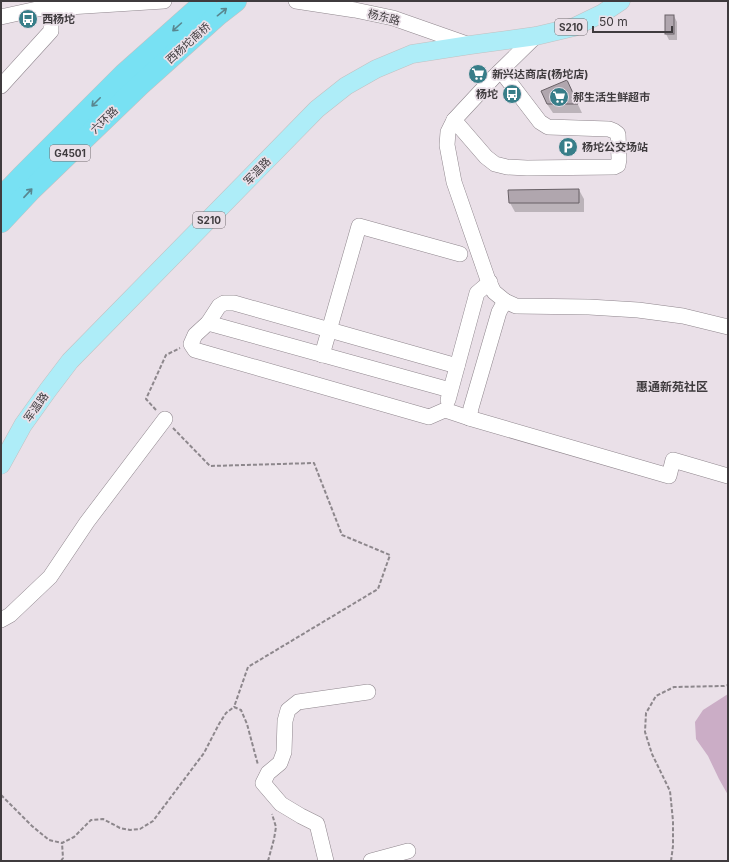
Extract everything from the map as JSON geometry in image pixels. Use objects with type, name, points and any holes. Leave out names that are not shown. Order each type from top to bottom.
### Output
[{"type":"highway","name":"西杨坨南桥","points":[[132,80],[206,1]]},
{"type":"highway","name":"西杨坨南桥","points":[[132,80],[236,1]]},
{"type":"highway","name":"六环路","points":[[1,198],[21,177],[132,80]]},
{"type":"highway","name":"六环路","points":[[1,222],[132,80]]},
{"type":"main road","name":"军温路","points":[[1,466],[23,425],[70,361],[317,110],[346,86],[376,69],[412,54],[536,36],[574,27],[603,13],[622,1]]},
{"type":"street","points":[[1,17],[51,5],[164,1]]},
{"type":"street","name":"杨东路","points":[[296,1],[355,10],[393,18],[470,45]]},
{"type":"street","points":[[1,86],[51,31],[51,5]]},
{"type":"street","points":[[536,36],[454,120],[448,132],[447,145],[453,176],[494,292],[505,301],[516,306],[589,307],[638,310],[683,316],[728,327]]},
{"type":"street","points":[[454,120],[486,157],[495,164],[507,167],[526,168],[614,167],[618,165],[618,134],[609,129],[548,127],[540,122],[501,71]]},
{"type":"street","points":[[322,355],[359,226],[460,254]]},
{"type":"street","points":[[445,410],[477,294],[490,282]]},
{"type":"street","points":[[469,418],[499,312],[505,301]]},
{"type":"street","points":[[457,366],[234,303],[224,303],[219,306],[208,323],[195,335],[191,344],[195,350],[430,417],[445,410],[669,476],[673,460],[728,476]]},
{"type":"street","points":[[208,323],[450,390]]},
{"type":"street","points":[[1,620],[10,615],[50,577],[87,522],[165,419]]},
{"type":"street","points":[[326,861],[317,824],[281,804],[263,783],[268,773],[280,763],[284,752],[285,721],[288,710],[298,702],[368,692]]},
{"type":"street","points":[[371,861],[408,851]]},
{"type":"path","points":[[1,795],[48,840],[62,843],[74,837],[91,820],[103,820],[120,828],[130,830],[140,829],[153,822],[204,753],[226,713],[234,708],[248,667],[378,589],[390,555],[342,535],[314,463],[210,466],[146,399],[166,354],[191,344]]},
{"type":"path","points":[[671,861],[673,846],[673,821],[670,790],[652,754],[645,732],[646,713],[656,696],[674,687],[728,685]]},
{"type":"path","points":[[234,708],[241,710],[263,783]]},
{"type":"path","points":[[268,861],[276,826],[272,812]]},
{"type":"path","points":[[61,861],[63,858],[62,843]]},
{"type":"shaded area","points":[[728,694],[728,795],[708,756],[696,739],[695,722],[703,710]]},
{"type":"building","points":[[665,15],[674,15],[674,34],[665,34]]},
{"type":"building","name":"郝生活生鲜超市","points":[[567,80],[578,104],[547,104],[541,91]]},
{"type":"building","points":[[579,189],[579,203],[509,203],[508,190]]},
{"type":"place","name":"西杨坨","points":[[28,19]]},
{"type":"place","name":"新兴达商店(杨坨店)","points":[[478,74]]},
{"type":"place","name":"杨坨","points":[[512,94]]},
{"type":"place","name":"郝生活生鲜超市","points":[[559,97]]},
{"type":"place","name":"杨坨公交场站","points":[[568,147]]},
{"type":"district","name":"惠通新苑社区","points":[[672,386]]}]
